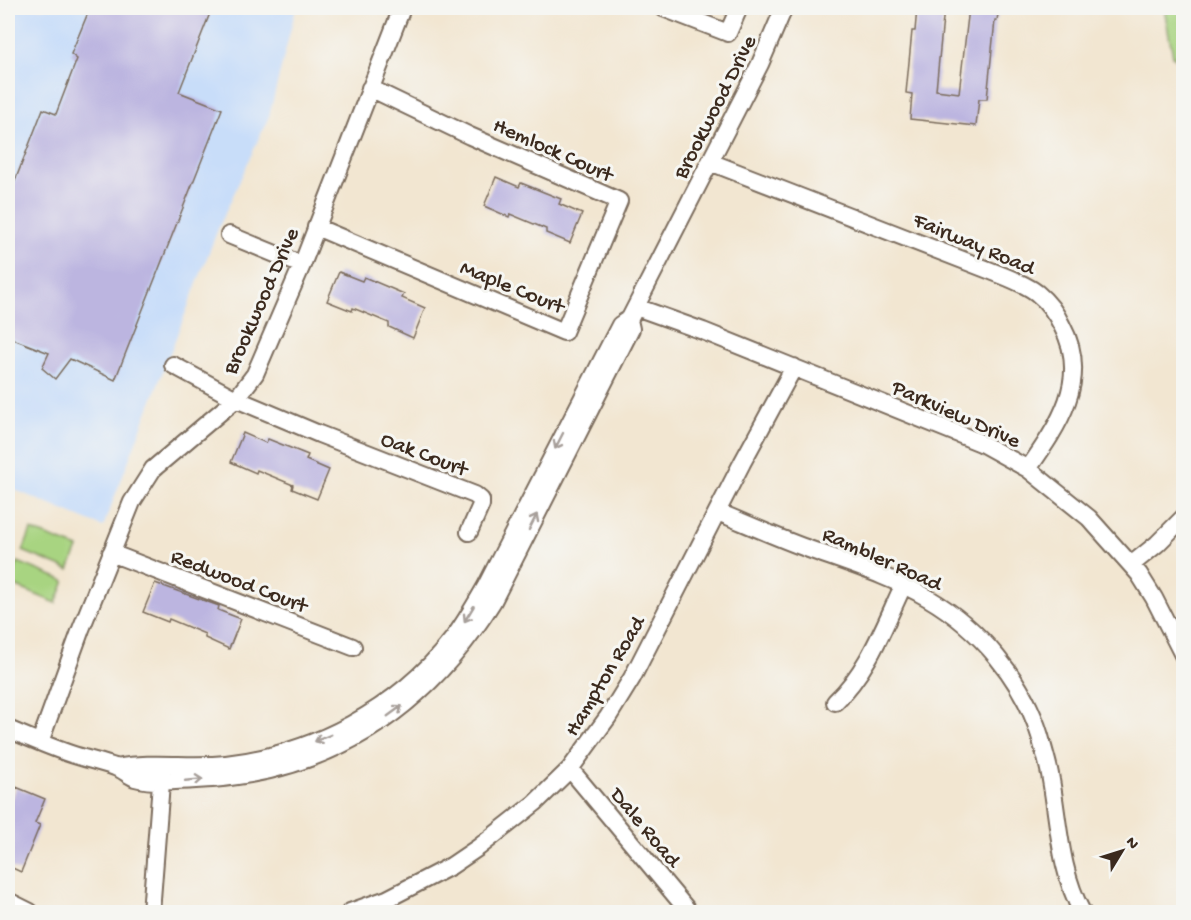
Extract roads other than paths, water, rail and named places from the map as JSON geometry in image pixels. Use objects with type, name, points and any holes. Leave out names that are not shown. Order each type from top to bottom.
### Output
[{"type":"street","name":"Brookwood Drive","points":[[40,742],[132,502],[153,469],[236,399],[255,374],[302,265],[402,8]]},
{"type":"street","points":[[663,8],[728,33],[739,8]]},
{"type":"street","name":"Brookwood Drive","points":[[8,729],[117,768],[135,778],[162,772],[182,781],[231,777],[259,773],[296,763],[328,750],[381,722],[436,677],[473,634],[493,601],[631,329],[633,314],[760,64],[784,8]]},
{"type":"street","name":"Hemlock Court","points":[[370,88],[470,136],[619,201]]},
{"type":"street","name":"Fairway Road","points":[[710,162],[991,271],[1035,292],[1047,303],[1066,332],[1074,371],[1063,414],[1028,469]]},
{"type":"street","name":"Maple Court","points":[[316,227],[564,332],[619,201]]},
{"type":"street","points":[[229,235],[302,265]]},
{"type":"street","name":"Parkview Drive","points":[[633,314],[794,367],[981,443],[1028,469],[1089,519],[1131,565],[1154,598],[1184,657]]},
{"type":"street","points":[[173,365],[236,399]]},
{"type":"street","name":"Hampton Road","points":[[350,912],[387,899],[451,866],[479,848],[535,803],[570,769],[608,717],[632,678],[794,367]]},
{"type":"street","name":"Oak Court","points":[[236,399],[475,495],[481,500],[481,505],[469,532]]},
{"type":"street","name":"Rambler Road","points":[[718,512],[929,598],[978,636],[1006,669],[1020,690],[1039,735],[1051,778],[1070,886],[1082,912]]},
{"type":"street","points":[[1131,565],[1157,544],[1184,517]]},
{"type":"street","name":"Redwood Court","points":[[111,553],[353,647]]},
{"type":"street","points":[[836,702],[854,682],[870,655],[903,586]]},
{"type":"street","name":"Dale Road","points":[[570,769],[689,912]]},
{"type":"street","points":[[151,912],[162,772]]},
{"type":"street","points":[[8,902],[30,912]]}]
